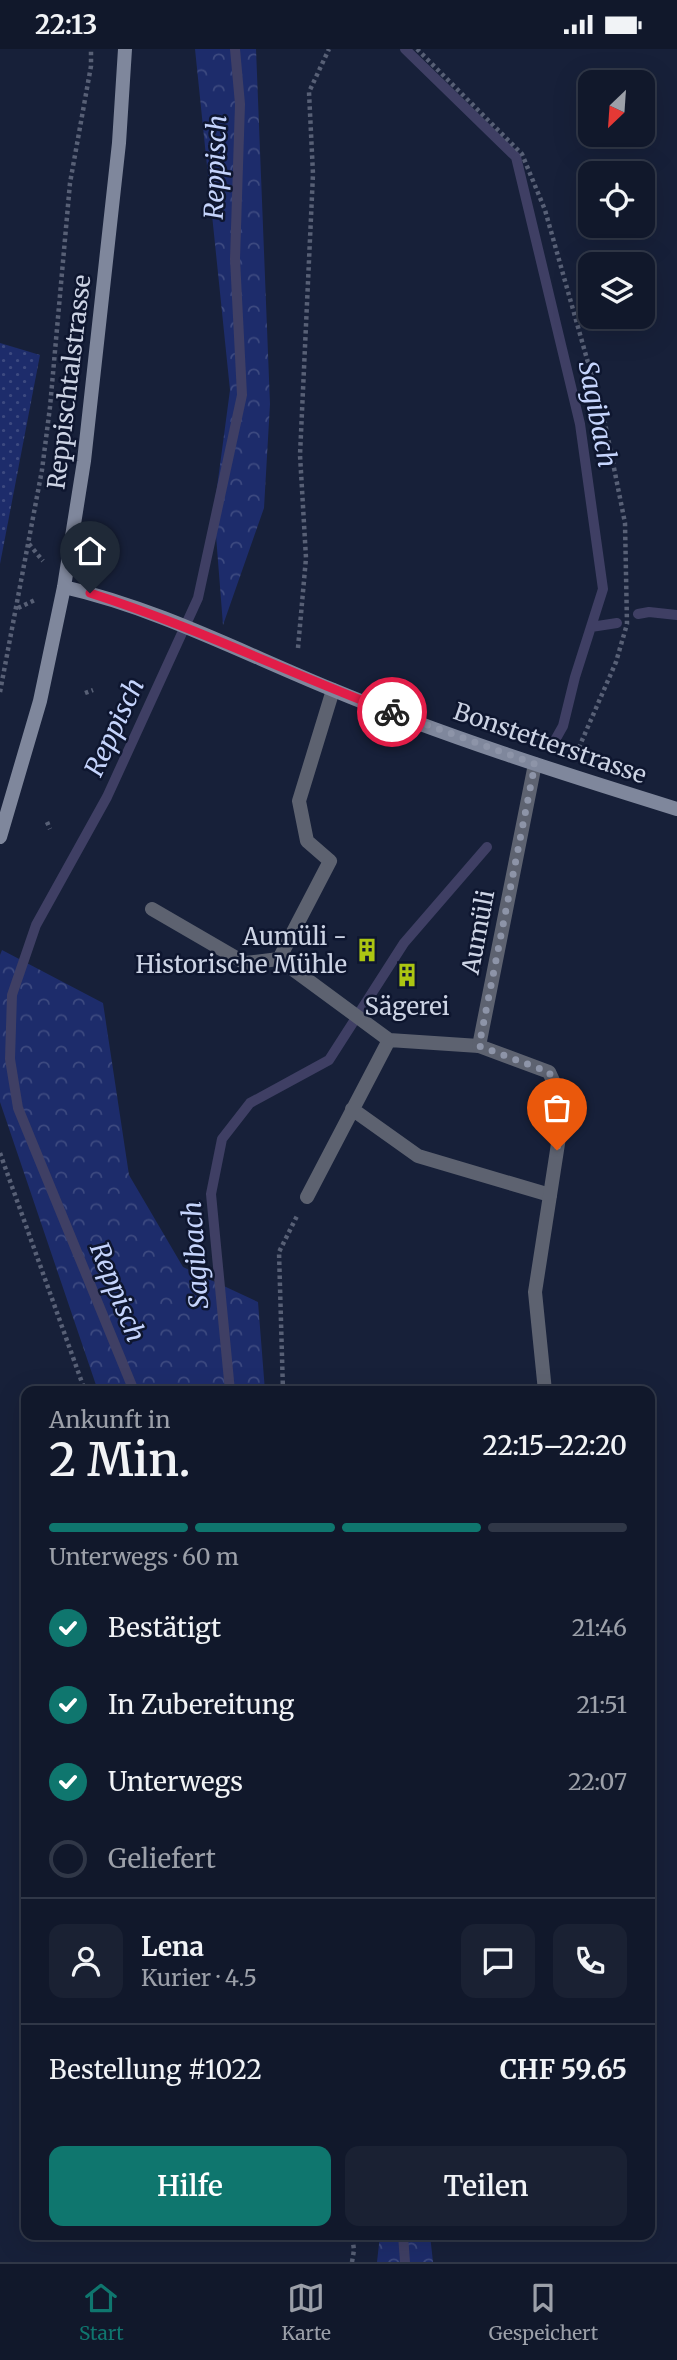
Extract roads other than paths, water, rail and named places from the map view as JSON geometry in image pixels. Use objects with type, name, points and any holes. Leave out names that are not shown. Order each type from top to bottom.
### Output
[{"type":"main road","name":"Reppischtalstrasse","points":[[0,837],[34,727],[64,587],[85,461],[119,143],[125,49]]},
{"type":"main road","name":"Bonstetterstrasse","points":[[64,587],[90,593],[170,621],[333,690],[535,764],[677,809]]},
{"type":"street","points":[[279,959],[330,861],[307,841],[299,801],[333,690]]},
{"type":"street","name":"Aumüli","points":[[479,1046],[535,764]]},
{"type":"street","points":[[152,909],[245,963],[279,959],[389,1039],[479,1046],[549,1072],[564,1105],[535,1292],[544,1386]]},
{"type":"street","points":[[307,1197],[389,1039]]},
{"type":"street","points":[[352,1109],[418,1156],[550,1195]]},
{"type":"waterway","name":"Reppisch","points":[[132,1386],[18,1108],[10,1059],[12,995],[36,925],[107,797],[198,598],[242,395],[235,259],[240,104],[235,49]]},
{"type":"waterway","name":"Sagibach","points":[[405,49],[516,157],[580,424],[603,589],[575,677],[563,726],[554,742]]},
{"type":"waterway","points":[[638,614],[649,612],[677,615]]},
{"type":"waterway","points":[[591,627],[617,623]]},
{"type":"waterway","name":"Sagibach","points":[[230,1386],[211,1194],[222,1139],[250,1103],[329,1060],[404,943],[487,847]]},
{"type":"waterway","name":"Reppisch","points":[[403,2240],[405,2262]]},
{"type":"place","name":"Aumüli - Historische Mühle","points":[[367,950]]},
{"type":"place","name":"Sägerei","points":[[407,975]]}]
